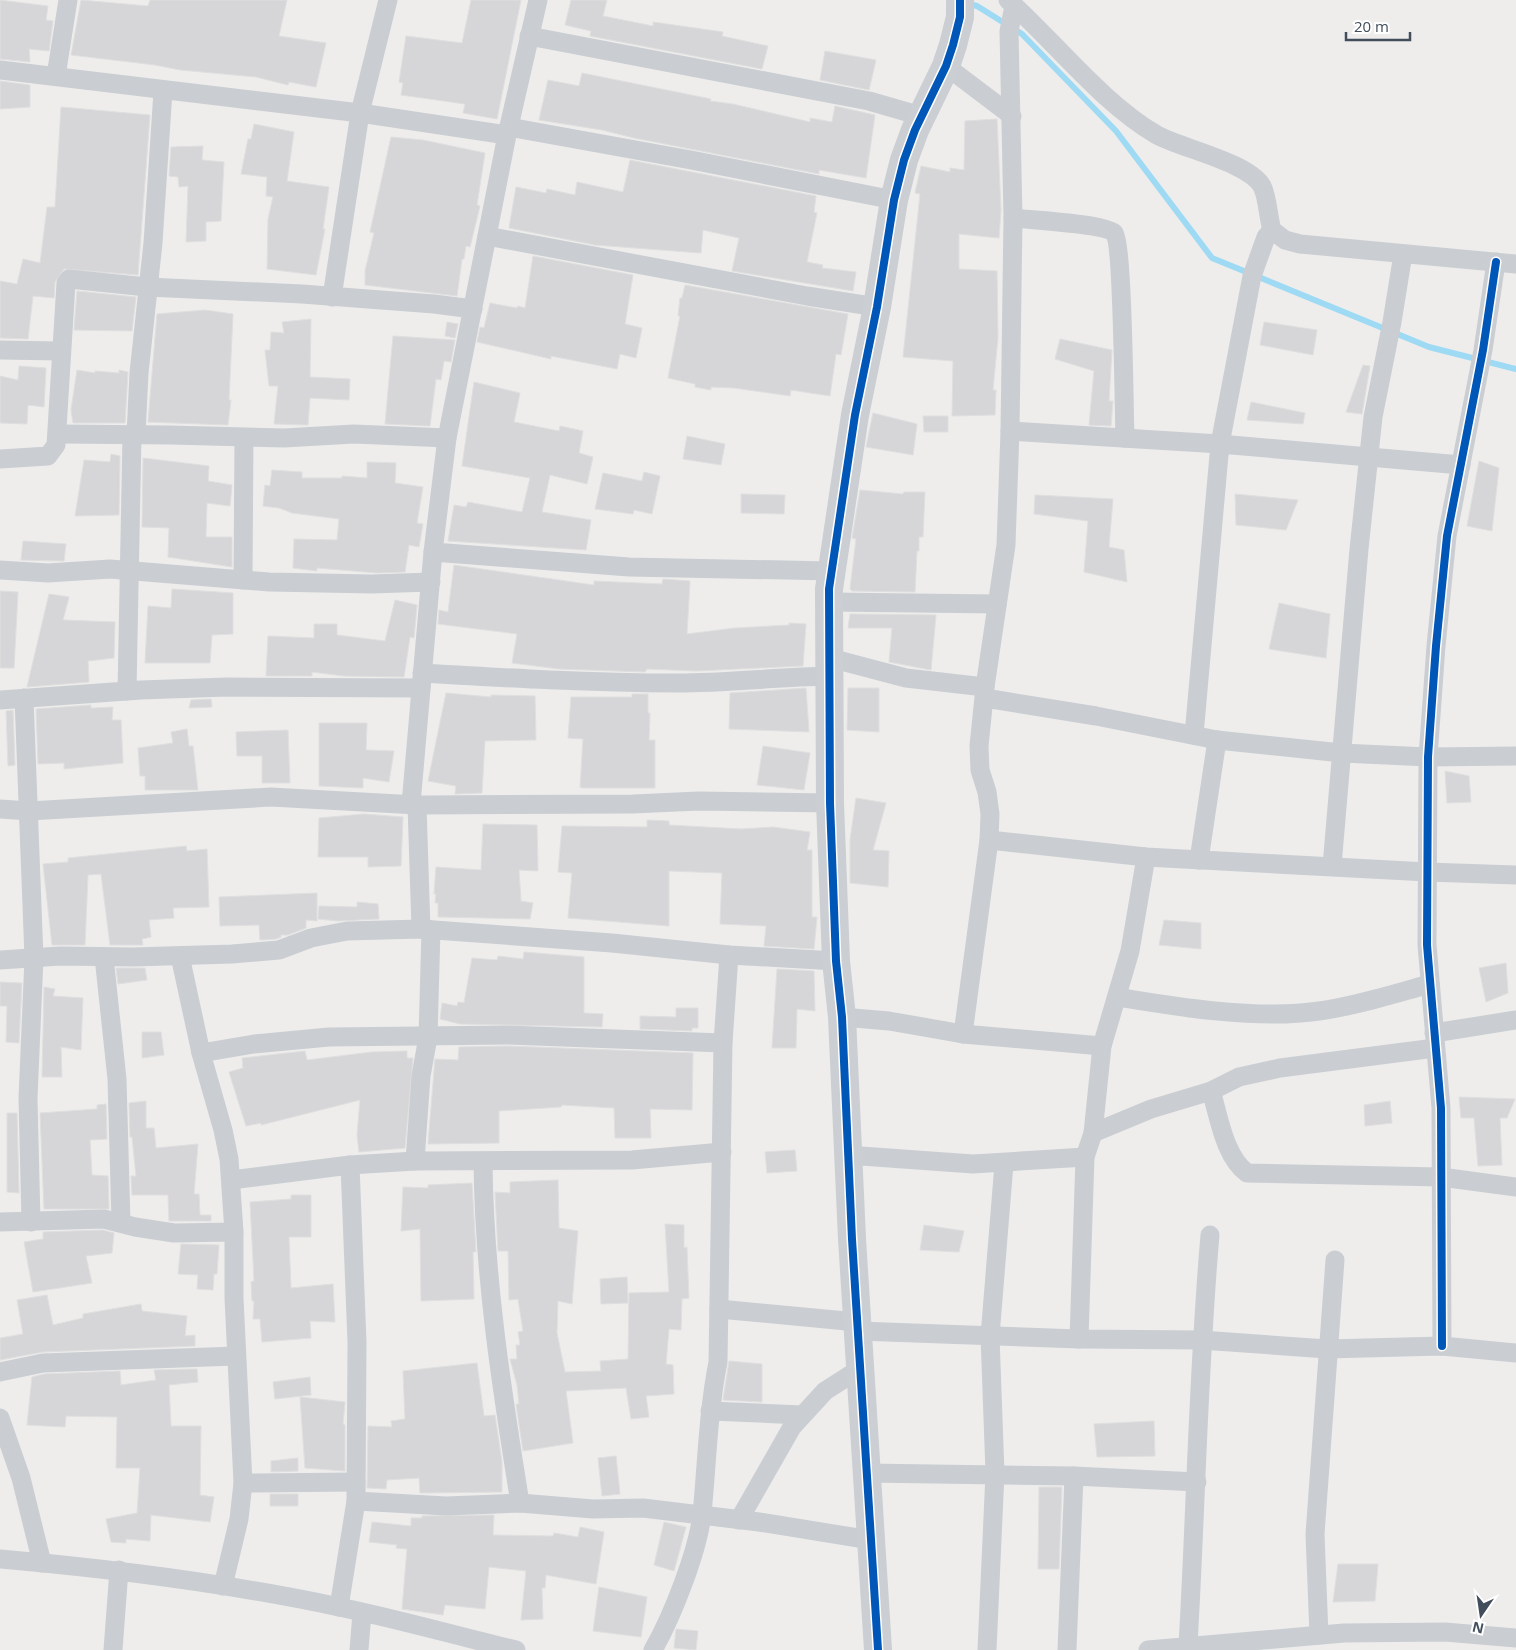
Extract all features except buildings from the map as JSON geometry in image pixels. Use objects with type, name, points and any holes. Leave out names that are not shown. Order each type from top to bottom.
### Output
[{"type":"street","points":[[56,76],[68,0]]},
{"type":"street","points":[[332,297],[360,113],[388,0]]},
{"type":"street","points":[[415,1162],[421,1076],[428,1037],[426,930],[414,805],[433,552],[447,438],[486,236],[538,0]]},
{"type":"street","points":[[878,1650],[847,1155],[842,1017],[836,961],[830,803],[829,602],[853,423],[877,307],[894,200],[904,160],[922,116],[946,66],[960,8]]},
{"type":"street","points":[[963,1034],[989,840],[990,814],[987,792],[980,770],[979,746],[1006,545],[1010,431],[1013,218],[1010,13]]},
{"type":"street","points":[[1010,13],[1060,52],[1126,112],[1158,135],[1186,145],[1249,174],[1262,186],[1272,230],[1285,240],[1300,244],[1516,264]]},
{"type":"street","points":[[529,36],[869,102],[922,116]]},
{"type":"street","points":[[946,66],[1012,116]]},
{"type":"street","points":[[0,70],[508,131],[682,158],[894,200]]},
{"type":"street","points":[[127,691],[128,570],[134,435],[147,286],[153,243],[163,91]]},
{"type":"street","points":[[1013,218],[1091,225],[1108,229],[1116,238],[1121,296],[1125,438]]},
{"type":"street","points":[[1194,735],[1220,444],[1254,270],[1266,237],[1272,230]]},
{"type":"street","points":[[486,236],[807,296],[877,307]]},
{"type":"street","points":[[1332,866],[1359,548],[1373,417],[1391,328],[1402,254]]},
{"type":"street","points":[[1442,1346],[1441,1108],[1430,984],[1427,872],[1428,757],[1436,646],[1447,536],[1482,357],[1496,262]]},
{"type":"street","points":[[0,459],[48,456],[56,445],[67,281],[71,279],[147,286],[241,290],[434,304],[472,309]]},
{"type":"street","points":[[0,350],[61,351]]},
{"type":"street","points":[[1010,431],[1370,455],[1461,465]]},
{"type":"street","points":[[58,434],[244,438],[354,434],[447,438]]},
{"type":"street","points":[[243,580],[242,507],[244,438]]},
{"type":"street","points":[[433,552],[629,567],[832,571]]},
{"type":"street","points":[[0,570],[48,573],[128,570],[243,580],[372,584],[430,582]]},
{"type":"street","points":[[829,602],[997,604]]},
{"type":"street","points":[[0,700],[127,691],[422,680],[516,679],[679,683],[781,677],[829,667],[985,692],[1063,710],[1217,740],[1342,753],[1428,757],[1516,756]]},
{"type":"street","points":[[24,698],[34,958],[28,1088],[31,1222]]},
{"type":"street","points":[[1199,860],[1217,740]]},
{"type":"street","points":[[0,810],[28,812],[271,798],[414,805],[633,804],[699,801],[830,803]]},
{"type":"street","points":[[989,840],[1146,857],[1516,875]]},
{"type":"street","points":[[1079,1339],[1085,1157],[1093,1132],[1102,1046],[1130,951],[1146,857]]},
{"type":"street","points":[[0,960],[60,956],[180,956],[278,950],[311,938],[348,931],[426,930],[612,943],[729,955],[836,961]]},
{"type":"street","points":[[653,1650],[685,1576],[702,1515],[710,1411],[718,1362],[723,1044],[729,955]]},
{"type":"street","points":[[180,956],[201,1053],[223,1130],[230,1180],[234,1232],[236,1356],[243,1482],[239,1519],[223,1586]]},
{"type":"street","points":[[104,957],[117,1078],[121,1222]]},
{"type":"street","points":[[1117,997],[1177,1007],[1293,1013],[1318,1012],[1430,984]]},
{"type":"street","points":[[842,1017],[889,1021],[963,1034],[1102,1046]]},
{"type":"street","points":[[1093,1132],[1211,1090],[1239,1077],[1435,1040],[1516,1020]]},
{"type":"street","points":[[201,1053],[254,1044],[329,1037],[508,1035],[723,1044]]},
{"type":"street","points":[[1211,1090],[1230,1150],[1237,1164],[1247,1173],[1441,1178],[1516,1188]]},
{"type":"street","points":[[230,1180],[350,1165],[415,1162],[632,1160],[722,1152]]},
{"type":"street","points":[[847,1155],[973,1164],[1004,1164],[1085,1157]]},
{"type":"street","points":[[483,1162],[485,1237],[508,1427],[520,1503]]},
{"type":"street","points":[[987,1650],[994,1474],[990,1336],[1004,1164]]},
{"type":"street","points":[[339,1607],[356,1491],[357,1342],[350,1165]]},
{"type":"street","points":[[0,1222],[104,1220],[174,1233],[234,1232]]},
{"type":"street","points":[[1188,1645],[1197,1482],[1201,1340],[1210,1235]]},
{"type":"street","points":[[1319,1634],[1315,1534],[1335,1260]]},
{"type":"street","points":[[719,1309],[858,1326],[990,1336],[1201,1340],[1327,1349],[1442,1346],[1516,1353]]},
{"type":"street","points":[[0,1372],[43,1363],[236,1356]]},
{"type":"street","points":[[738,1520],[792,1427],[825,1391],[861,1368]]},
{"type":"street","points":[[710,1411],[802,1415]]},
{"type":"street","points":[[0,1418],[21,1478],[42,1563]]},
{"type":"street","points":[[866,1473],[1074,1476],[1197,1482]]},
{"type":"street","points":[[1067,1650],[1074,1476]]},
{"type":"street","points":[[243,1482],[356,1491],[446,1506],[520,1503],[593,1509],[642,1508],[871,1540]]},
{"type":"street","points":[[0,1559],[119,1570],[223,1586],[339,1607],[516,1650]]},
{"type":"street","points":[[113,1650],[119,1570]]},
{"type":"street","points":[[359,1650],[362,1613]]},
{"type":"street","points":[[1148,1650],[1188,1645],[1235,1646],[1319,1634],[1366,1642],[1445,1632],[1516,1638]]},
{"type":"waterway","points":[[965,3],[977,6],[1022,34],[1116,131],[1212,258],[1429,347],[1516,369]]},
{"type":"cycle path","points":[[878,1650],[852,1239],[842,1017],[836,961],[830,803],[829,589],[855,415],[877,307],[894,200],[904,160],[915,130],[946,66],[953,45],[960,17],[960,0]]},
{"type":"cycle path","points":[[1442,1346],[1441,1108],[1427,945],[1428,757],[1436,646],[1447,536],[1483,350],[1496,262]]}]
